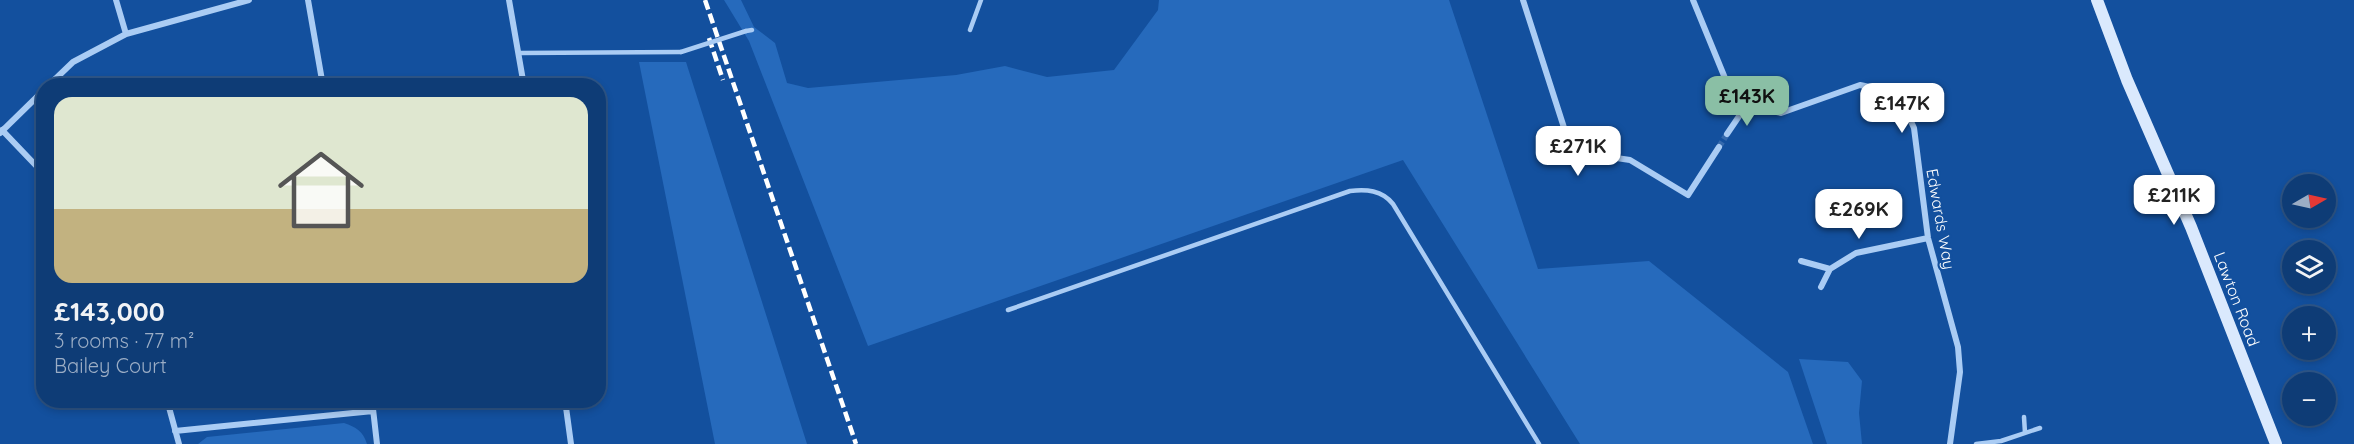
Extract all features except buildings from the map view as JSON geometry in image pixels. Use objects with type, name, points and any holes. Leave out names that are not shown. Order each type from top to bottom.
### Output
[{"type":"main road","name":"Lawton Road","points":[[2097,0],[2127,80],[2191,227],[2277,444]]},
{"type":"street","points":[[116,0],[126,34]]},
{"type":"street","points":[[56,78],[73,62],[126,34],[249,0]]},
{"type":"street","points":[[308,0],[321,78]]},
{"type":"street","points":[[509,0],[523,78]]},
{"type":"street","points":[[1522,0],[1575,165],[1603,156],[1630,160],[1688,195],[1719,147]]},
{"type":"street","points":[[1693,0],[1727,83],[1746,106],[1727,134]]},
{"type":"street","name":"Edwards Way","points":[[1746,106],[1781,113],[1860,85],[1884,90],[1903,104],[1914,128],[1928,238],[1958,346],[1960,372],[1950,444]]},
{"type":"street","points":[[36,98],[1,131],[36,166]]},
{"type":"street","points":[[1821,287],[1830,269],[1856,253],[1928,238]]},
{"type":"street","points":[[1801,261],[1830,269]]},
{"type":"street","points":[[170,408],[179,444]]},
{"type":"street","points":[[373,408],[377,444]]},
{"type":"street","points":[[566,408],[571,444]]},
{"type":"street","points":[[175,431],[373,411]]},
{"type":"lane","points":[[970,30],[981,0]]},
{"type":"lane","points":[[520,53],[681,52],[752,30]]},
{"type":"lane","points":[[1008,310],[1350,191],[1372,190],[1388,197],[1393,204],[1539,444]]},
{"type":"lane","points":[[2024,417],[2025,433]]},
{"type":"lane","points":[[1976,444],[2001,441],[2040,428]]},
{"type":"shaded area","points":[[724,0],[741,0],[754,27],[775,43],[787,83],[808,88],[956,75],[1005,66],[1047,77],[1114,70],[1158,10],[1159,0],[1449,0],[1538,269],[1649,261],[1788,372],[1813,444],[1580,444],[1403,160],[868,346],[749,41]]},
{"type":"shaded area","points":[[639,62],[686,62],[807,444],[715,444]]},
{"type":"shaded area","points":[[1799,359],[1848,362],[1862,381],[1859,413],[1862,444],[1827,444]]},
{"type":"shaded area","points":[[344,423],[359,430],[367,444],[198,444],[207,437]]},
{"type":"tunnel","points":[[1719,147],[1727,134]]},
{"type":"railway","points":[[705,0],[856,444]]},
{"type":"railway","points":[[709,38],[723,80]]}]
